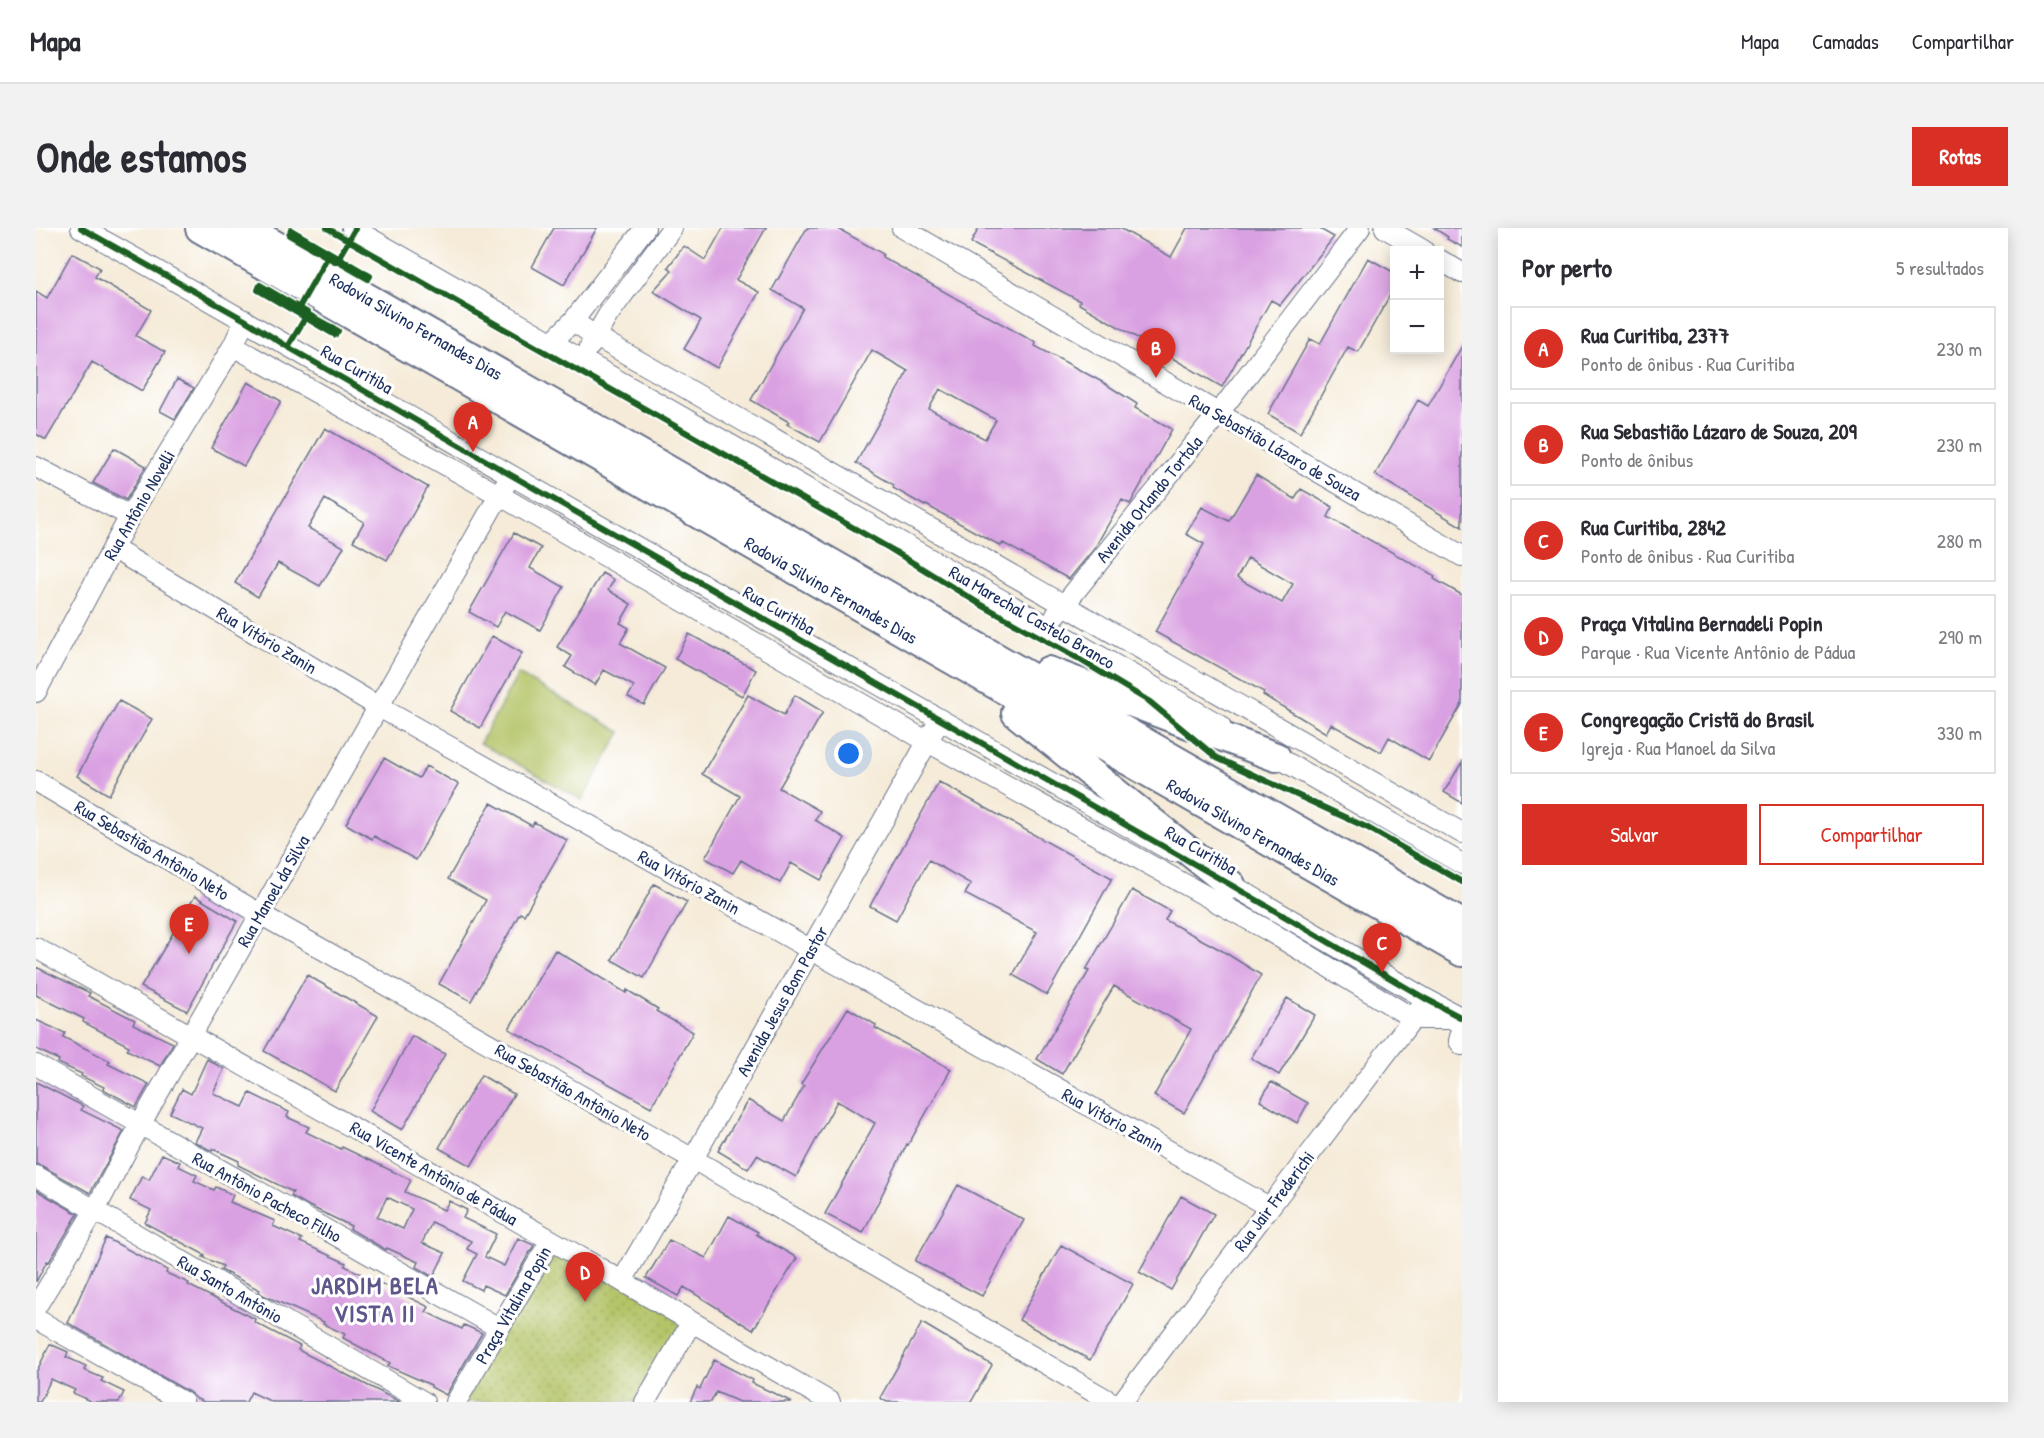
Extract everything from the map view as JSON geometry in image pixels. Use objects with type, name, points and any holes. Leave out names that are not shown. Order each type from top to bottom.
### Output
[{"type":"highway","name":"Rodovia Silvino Fernandes Dias","points":[[200,228],[885,608],[1462,924]]},
{"type":"highway","name":"Rodovia Silvino Fernandes Dias","points":[[245,228],[1462,952]]},
{"type":"highway","points":[[885,608],[1065,679],[1276,757]]},
{"type":"highway","points":[[885,608],[1231,885]]},
{"type":"street","name":"Rua Curitiba","points":[[81,228],[1279,912],[1462,1019]]},
{"type":"street","name":"Rua Marechal Castelo Branco","points":[[352,228],[1462,864]]},
{"type":"street","points":[[552,342],[573,321],[645,228]]},
{"type":"street","points":[[584,359],[608,315],[672,228]]},
{"type":"street","name":"Rua Sebastião Lázaro de Souza","points":[[902,228],[1462,556]]},
{"type":"street","name":"Avenida Orlando Tortola","points":[[1047,626],[1218,414],[1360,228]]},
{"type":"street","points":[[1385,228],[1416,246]]},
{"type":"street","points":[[1444,262],[1462,273]]},
{"type":"street","name":"Rua Antônio Novelli","points":[[36,692],[130,516],[232,346],[245,320]]},
{"type":"street","name":"Rua Marechal Castelo Branco","points":[[573,321],[1462,833]]},
{"type":"street","name":"Rua Curitiba","points":[[232,346],[499,495],[928,742],[1269,931],[1414,1019]]},
{"type":"street","points":[[38,472],[130,516]]},
{"type":"street","name":"Rua Manoel da Silva","points":[[36,1307],[95,1209],[191,1035],[511,475]]},
{"type":"street","name":"Rua Vitório Zanin","points":[[114,549],[379,706],[1269,1208]]},
{"type":"street","name":"Avenida Jesus Bom Pastor","points":[[622,1281],[693,1160],[940,719]]},
{"type":"street","name":"Rua Sebastião Antônio Neto","points":[[36,781],[260,914],[693,1160],[1111,1402]]},
{"type":"street","points":[[1269,931],[1279,912]]},
{"type":"street","name":"Rua Vicente Antônio de Pádua","points":[[36,948],[551,1240],[830,1402]]},
{"type":"street","name":"Rua Jair Frederichi","points":[[1122,1402],[1414,1019],[1426,999]]},
{"type":"street","points":[[1414,1019],[1462,1019]]},
{"type":"street","points":[[1462,1029],[1459,1041],[1462,1045]]},
{"type":"street","name":"Rua Antônio Pacheco Filho","points":[[36,1065],[499,1328]]},
{"type":"street","name":"Rua Santo Antônio","points":[[36,1176],[424,1402]]},
{"type":"street","name":"Praça Vitalina Popin","points":[[456,1402],[551,1240]]},
{"type":"street","points":[[36,1319],[183,1402]]},
{"type":"street","points":[[645,1402],[692,1323]]},
{"type":"green space","points":[[518,674],[621,732],[582,800],[480,743]]},
{"type":"green space","points":[[551,1240],[691,1323],[645,1402],[456,1402]]},
{"type":"building","points":[[554,228],[597,228],[564,285],[532,267]]},
{"type":"building","points":[[723,228],[766,228],[736,280],[759,292],[717,368],[684,349],[701,320],[653,291],[672,270],[668,267],[684,246],[705,260]]},
{"type":"building","points":[[807,228],[837,228],[883,254],[882,257],[1036,343],[1035,346],[1104,383],[1137,404],[1135,408],[1172,429],[1130,504],[1122,500],[1094,549],[1069,579],[1003,543],[1001,546],[925,506],[856,463],[908,371],[872,350],[820,442],[751,400],[803,308],[772,290]],"holes":[[[940,389],[996,420],[985,439],[929,409]]]},
{"type":"building","points":[[979,228],[1120,228],[1171,257],[1187,228],[1318,228],[1334,237],[1280,305],[1271,300],[1222,387],[1079,304],[1080,301],[971,243]]},
{"type":"building","points":[[1434,228],[1462,228],[1462,247],[1447,239],[1448,237]]},
{"type":"building","points":[[72,253],[100,268],[95,277],[151,310],[136,336],[165,352],[142,391],[92,362],[46,440],[36,434],[36,291],[47,298]]},
{"type":"building","points":[[1368,258],[1390,270],[1390,295],[1358,352],[1348,347],[1300,433],[1268,414],[1310,339],[1320,344]]},
{"type":"building","points":[[1462,346],[1462,527],[1375,475],[1418,400],[1428,406]]},
{"type":"building","points":[[177,379],[194,388],[175,419],[160,411]]},
{"type":"building","points":[[248,382],[281,401],[244,466],[211,448]]},
{"type":"building","points":[[325,428],[428,487],[387,560],[353,541],[364,522],[325,499],[308,528],[344,547],[320,586],[278,563],[258,597],[235,583]]},
{"type":"building","points":[[114,448],[146,466],[126,500],[93,483]]},
{"type":"building","points":[[1256,475],[1295,499],[1301,489],[1333,507],[1328,517],[1435,576],[1434,579],[1462,595],[1462,704],[1429,761],[1389,737],[1381,752],[1331,724],[1326,733],[1263,695],[1264,692],[1155,632],[1204,544],[1186,534],[1202,507],[1229,521]],"holes":[[[1248,558],[1293,584],[1282,603],[1237,578]]]},
{"type":"building","points":[[514,533],[541,548],[530,568],[564,587],[540,630],[505,611],[496,627],[469,612]]},
{"type":"building","points":[[602,573],[614,580],[608,590],[631,604],[620,623],[629,628],[620,643],[665,668],[644,705],[628,697],[634,686],[604,670],[595,685],[565,667],[572,656],[557,647]]},
{"type":"building","points":[[689,634],[756,670],[742,696],[675,659]]},
{"type":"building","points":[[492,636],[522,653],[480,728],[450,711]]},
{"type":"building","points":[[748,695],[784,715],[795,695],[823,712],[779,788],[820,811],[815,820],[845,838],[821,880],[791,863],[780,883],[741,860],[733,873],[705,858],[740,796],[702,774]]},
{"type":"building","points":[[119,701],[152,719],[109,795],[77,776]]},
{"type":"building","points":[[384,758],[419,778],[426,766],[458,784],[416,860],[374,836],[372,839],[346,824]]},
{"type":"building","points":[[1462,762],[1462,803],[1444,792]]},
{"type":"building","points":[[939,782],[1112,878],[1047,995],[1013,975],[1037,932],[965,894],[971,884],[929,860],[896,920],[870,906]]},
{"type":"building","points":[[491,803],[532,826],[534,822],[567,840],[524,915],[520,913],[471,1001],[439,984],[486,900],[448,879]]},
{"type":"building","points":[[654,884],[687,902],[644,978],[612,960]]},
{"type":"building","points":[[1132,890],[1170,911],[1165,920],[1221,950],[1261,975],[1184,1113],[1154,1096],[1191,1029],[1114,986],[1062,1074],[1037,1059],[1089,971],[1086,970]]},
{"type":"building","points":[[195,896],[237,921],[187,1011],[141,987]]},
{"type":"building","points":[[555,950],[626,993],[627,990],[658,1009],[656,1011],[693,1032],[651,1107],[509,1029]]},
{"type":"building","points":[[36,967],[90,993],[88,996],[135,1020],[133,1024],[173,1043],[160,1066],[127,1050],[129,1046],[83,1022],[84,1019],[36,995]]},
{"type":"building","points":[[307,975],[378,1016],[335,1091],[264,1051]]},
{"type":"building","points":[[1287,998],[1315,1015],[1279,1075],[1251,1058]]},
{"type":"building","points":[[848,1008],[876,1025],[875,1028],[951,1069],[907,1144],[863,1233],[825,1214],[875,1123],[837,1101],[796,1177],[757,1155],[748,1169],[718,1151],[748,1100],[784,1121],[804,1086],[801,1084]]},
{"type":"building","points":[[36,1020],[65,1033],[63,1037],[110,1061],[108,1064],[149,1084],[136,1107],[81,1076],[82,1074],[58,1063],[59,1060],[36,1049]]},
{"type":"building","points":[[412,1036],[445,1054],[402,1130],[370,1111]]},
{"type":"building","points":[[207,1059],[224,1069],[213,1093],[243,1107],[250,1093],[289,1112],[287,1117],[309,1127],[306,1132],[411,1180],[405,1192],[444,1210],[449,1201],[467,1210],[463,1218],[496,1234],[485,1257],[504,1266],[518,1238],[534,1245],[505,1295],[483,1285],[481,1290],[463,1281],[477,1254],[467,1249],[471,1241],[432,1222],[422,1243],[445,1253],[433,1277],[416,1267],[418,1262],[387,1248],[386,1250],[350,1229],[351,1226],[291,1196],[293,1192],[238,1165],[239,1161],[195,1142],[202,1128],[170,1113],[182,1089],[191,1094]],"holes":[[[387,1197],[412,1209],[403,1229],[377,1217]]]},
{"type":"building","points":[[481,1075],[514,1094],[471,1166],[439,1148]]},
{"type":"building","points":[[36,1082],[83,1106],[81,1110],[124,1131],[90,1193],[36,1164]]},
{"type":"building","points":[[1271,1082],[1308,1103],[1297,1123],[1260,1101]]},
{"type":"building","points":[[162,1154],[180,1162],[178,1166],[197,1175],[194,1181],[233,1195],[230,1202],[275,1221],[273,1226],[302,1239],[300,1242],[346,1263],[345,1266],[429,1307],[426,1312],[462,1329],[464,1325],[482,1333],[446,1395],[431,1385],[388,1366],[390,1363],[343,1338],[345,1334],[323,1324],[324,1322],[263,1295],[259,1292],[260,1290],[221,1270],[223,1266],[203,1257],[205,1255],[145,1223],[151,1210],[130,1200],[142,1176],[149,1180]]},
{"type":"building","points":[[958,1185],[1024,1220],[982,1296],[915,1261]]},
{"type":"building","points":[[36,1190],[78,1214],[36,1282]]},
{"type":"building","points":[[1181,1196],[1214,1214],[1171,1290],[1139,1272]]},
{"type":"building","points":[[729,1216],[797,1258],[753,1330],[684,1287],[678,1296],[646,1278],[669,1240],[706,1258]]},
{"type":"building","points":[[106,1238],[167,1270],[166,1273],[189,1283],[188,1285],[255,1319],[254,1322],[300,1346],[298,1350],[400,1402],[272,1402],[251,1392],[246,1402],[204,1402],[197,1399],[189,1392],[68,1323]]},
{"type":"building","points":[[1061,1245],[1133,1284],[1090,1360],[1019,1320]]},
{"type":"building","points":[[922,1323],[992,1365],[971,1402],[887,1402],[880,1398]]},
{"type":"building","points":[[50,1344],[68,1352],[66,1357],[86,1366],[84,1370],[103,1378],[101,1381],[124,1392],[119,1402],[92,1402],[73,1393],[75,1390],[51,1379],[40,1402],[36,1402],[36,1373]]},
{"type":"building","points":[[714,1360],[753,1380],[752,1383],[792,1402],[739,1402],[716,1392],[711,1402],[690,1402],[697,1387],[700,1389]]},
{"type":"cycle path","points":[[81,228],[1462,1018]]},
{"type":"cycle path","points":[[327,228],[889,548],[978,603],[1072,655],[1150,702],[1217,758],[1368,828],[1462,882]]},
{"type":"cycle path","points":[[288,347],[308,313],[260,285],[258,290],[335,335],[338,331],[298,309],[328,256],[368,279],[370,276],[291,230],[289,235],[336,262],[355,229]]},
{"type":"place","name":"Rua Sebastião Lázaro de Souza, 209","points":[[1156,378]]},
{"type":"place","name":"Rua Curitiba, 2377","points":[[473,452]]},
{"type":"place","name":"Congregação Cristã do Brasil","points":[[189,954]]},
{"type":"place","name":"Rua Curitiba, 2842","points":[[1382,973]]},
{"type":"place","name":"Praça Vitalina Bernadeli Popin","points":[[585,1302]]},
{"type":"district","name":"JARDIM BELA VISTA II","points":[[375,1299]]}]
